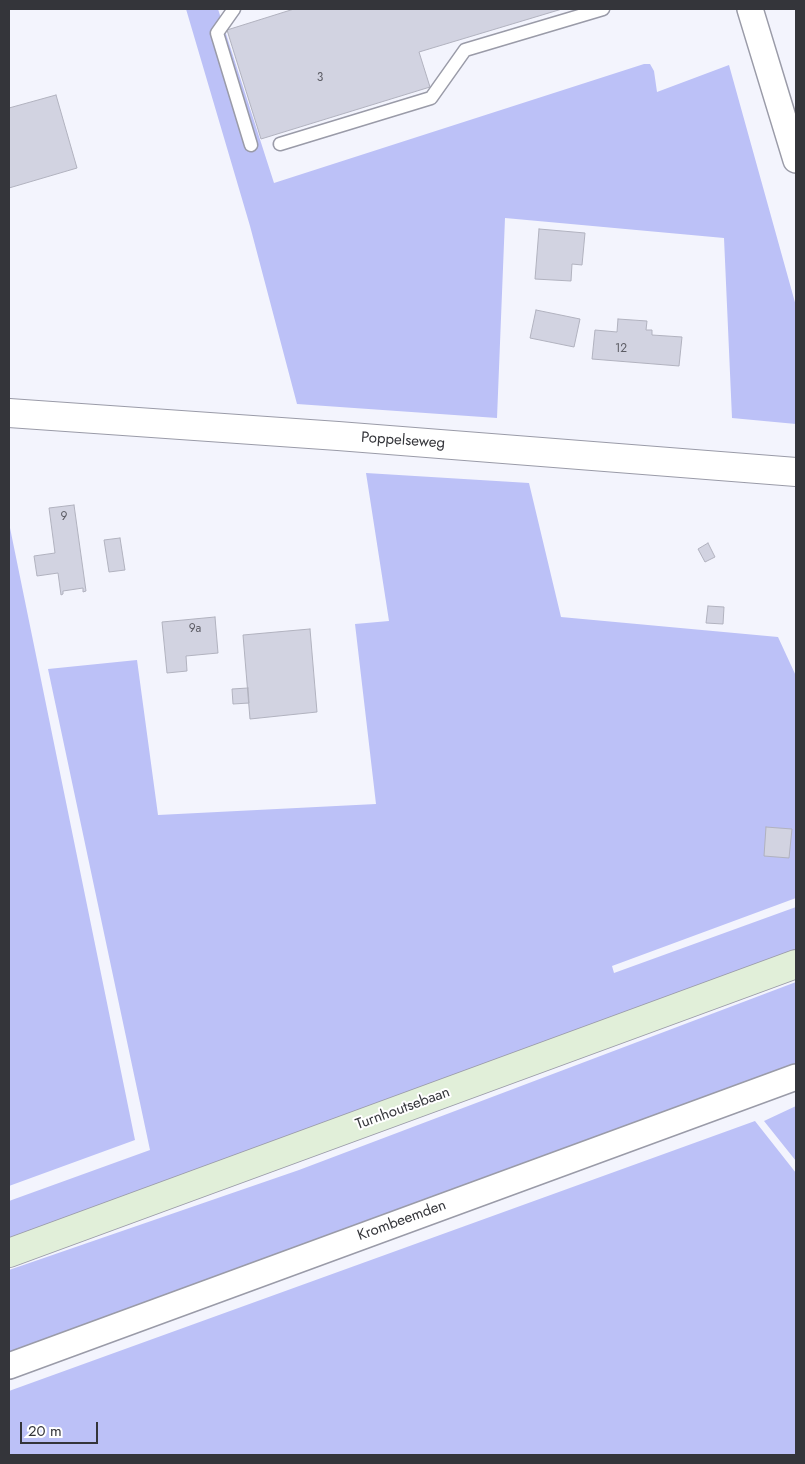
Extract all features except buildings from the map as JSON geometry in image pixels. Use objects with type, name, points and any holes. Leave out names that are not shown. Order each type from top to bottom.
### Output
[{"type":"main road","name":"Turnhoutsebaan","points":[[9,1253],[796,964]]},
{"type":"street","points":[[750,9],[796,160]]},
{"type":"street","name":"Poppelseweg","points":[[9,413],[796,472]]},
{"type":"street","name":"Krombeemden","points":[[9,1366],[796,1077]]},
{"type":"lane","points":[[234,9],[217,33],[251,145]]},
{"type":"lane","points":[[280,144],[430,98],[465,50],[604,9]]},
{"type":"shaded area","points":[[186,9],[218,9],[274,183],[644,64],[650,64],[654,71],[657,92],[729,65],[796,306],[796,424],[732,418],[724,238],[505,218],[497,418],[297,404],[250,226]]},
{"type":"shaded area","points":[[366,473],[529,483],[561,617],[778,637],[796,676],[796,898],[612,966],[614,973],[796,907],[796,951],[298,1137],[9,1242],[9,1201],[150,1150],[48,669],[137,660],[158,815],[376,804],[355,624],[389,621]]},
{"type":"shaded area","points":[[9,523],[135,1140],[9,1186]]},
{"type":"shaded area","points":[[796,982],[796,1068],[9,1356],[9,1270],[299,1170]]},
{"type":"shaded area","points":[[796,1106],[796,1161],[764,1121]]},
{"type":"shaded area","points":[[755,1121],[796,1173],[796,1455],[9,1455],[9,1391]]}]
